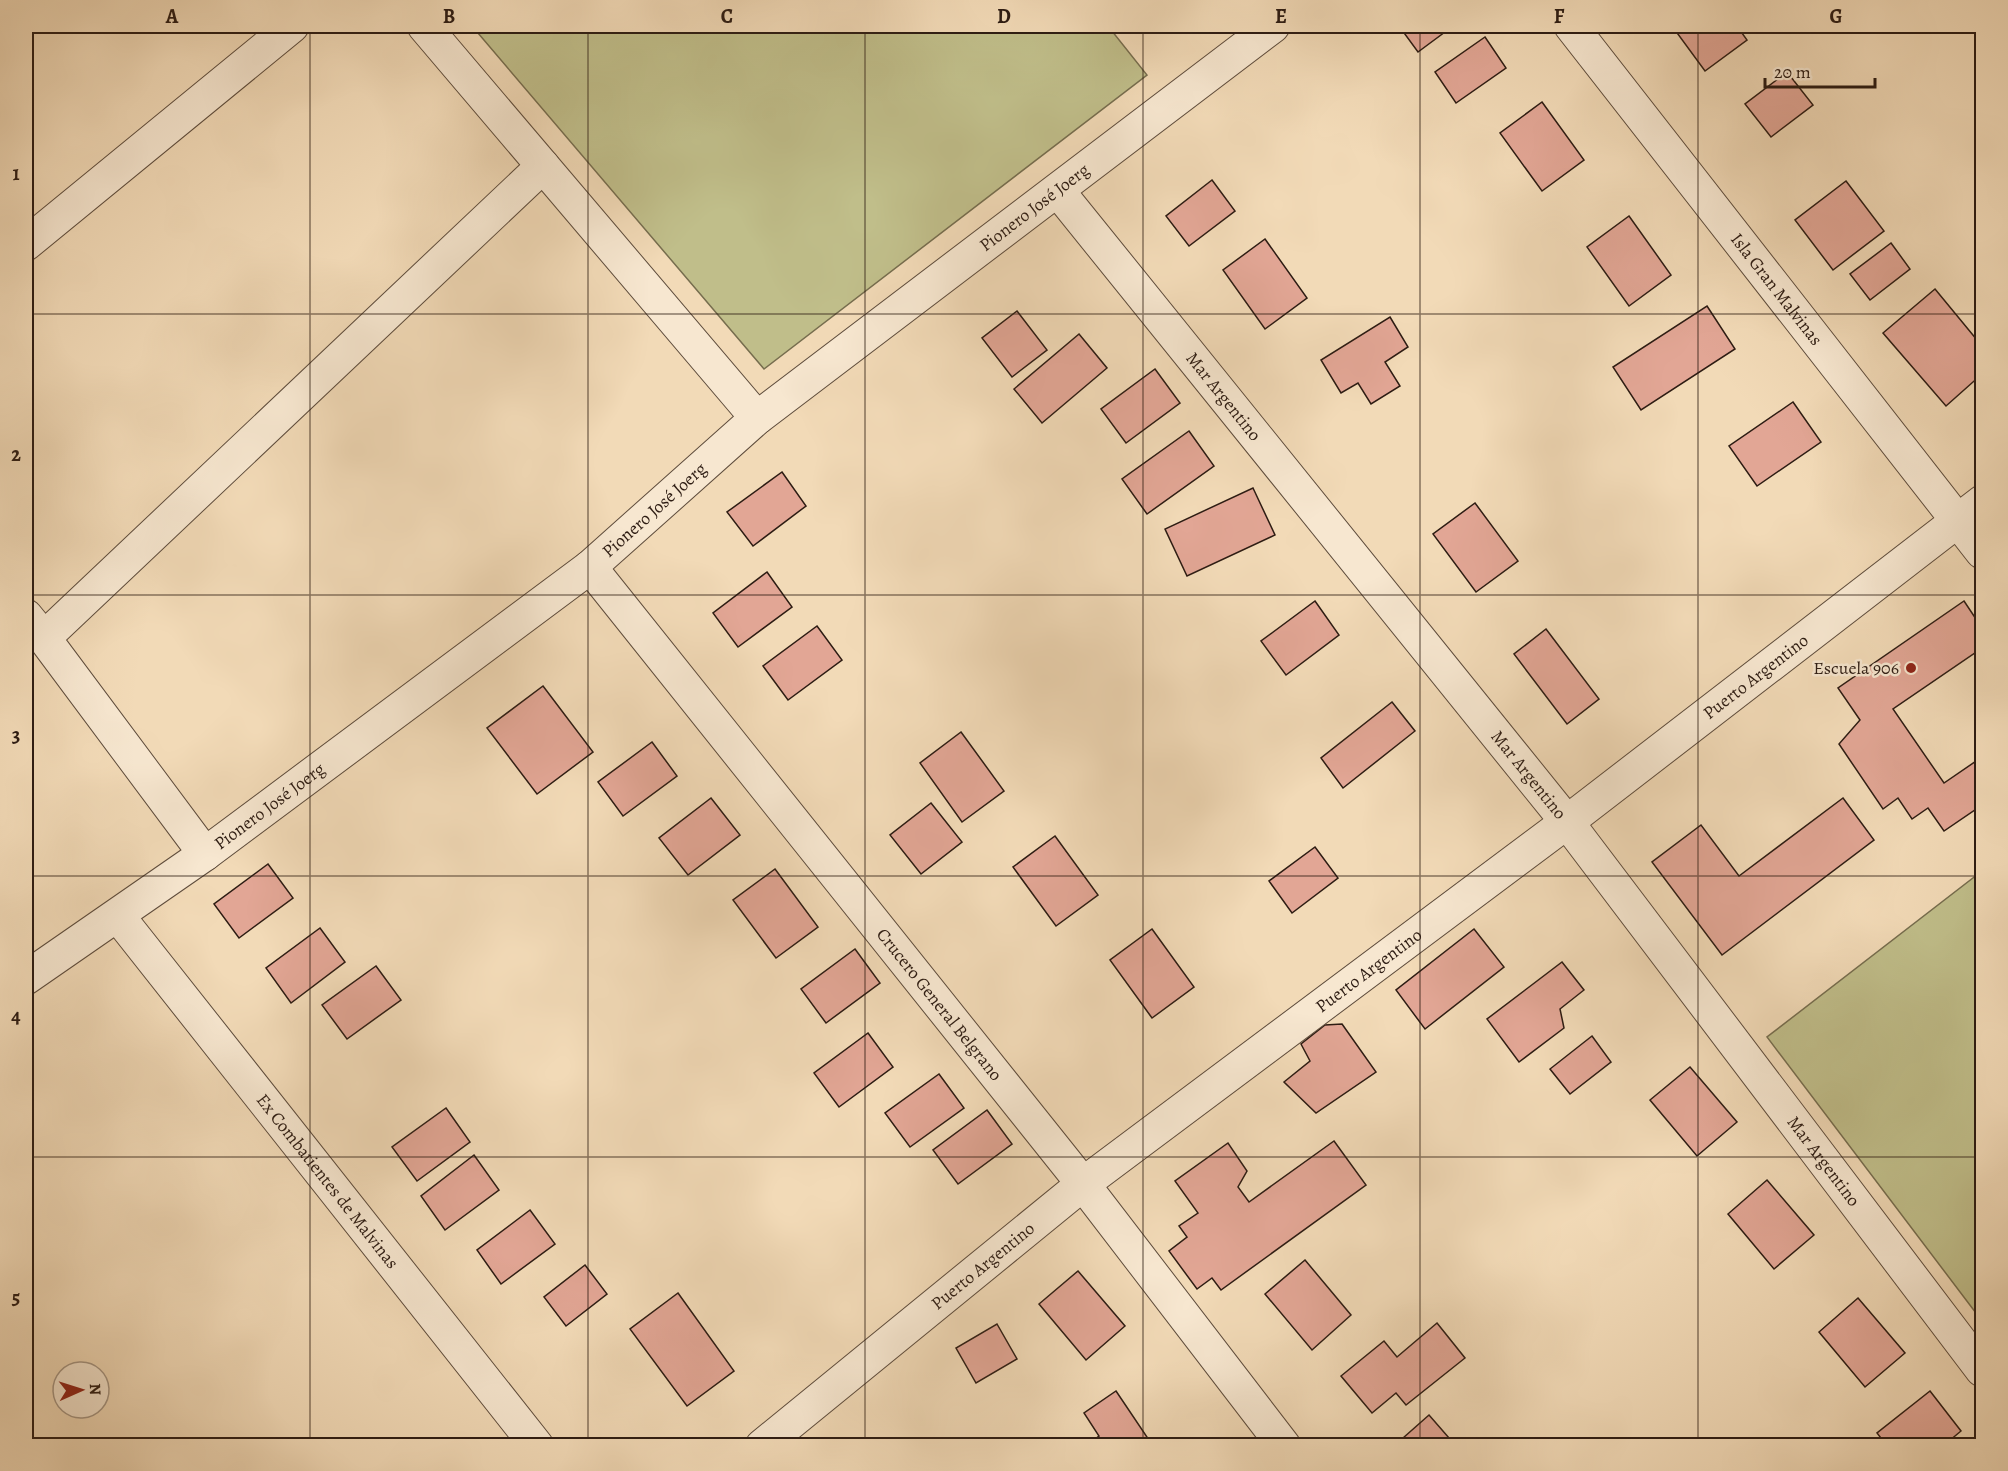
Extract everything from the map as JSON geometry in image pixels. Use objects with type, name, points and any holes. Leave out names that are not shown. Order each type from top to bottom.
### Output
[{"type":"street","points":[[26,244],[292,26]]},
{"type":"street","points":[[424,26],[757,418]]},
{"type":"street","name":"Pionero José Joerg","points":[[26,978],[205,854],[590,567],[757,418],[1273,26]]},
{"type":"street","name":"Isla Gran Malvinas","points":[[1572,26],[1971,512],[1983,552]]},
{"type":"street","points":[[205,854],[35,627],[543,166]]},
{"type":"street","name":"Mar Argentino","points":[[1058,191],[1568,822],[1983,1370]]},
{"type":"street","name":"Puerto Argentino","points":[[762,1446],[1083,1184],[1568,822],[1971,512]]},
{"type":"street","name":"Crucero General Belgrano","points":[[590,567],[1083,1184],[1284,1446]]},
{"type":"street","name":"Ex Combatientes de Malvinas","points":[[118,916],[537,1446]]},
{"type":"shaded area","points":[[472,26],[1108,26],[1147,75],[764,369]]},
{"type":"shaded area","points":[[1982,871],[1982,1321],[1767,1037]]},
{"type":"building","points":[[1399,26],[1453,26],[1418,52]]},
{"type":"building","points":[[1672,26],[1737,26],[1747,40],[1705,71]]},
{"type":"building","points":[[1485,37],[1506,68],[1456,103],[1435,72]]},
{"type":"building","points":[[1787,72],[1813,105],[1771,137],[1745,104]]},
{"type":"building","points":[[1542,102],[1584,160],[1542,191],[1500,133]]},
{"type":"building","points":[[1212,180],[1235,211],[1189,246],[1166,216]]},
{"type":"building","points":[[1846,181],[1884,231],[1833,270],[1795,220]]},
{"type":"building","points":[[1629,216],[1671,275],[1629,306],[1587,247]]},
{"type":"building","points":[[1265,239],[1307,298],[1265,329],[1223,270]]},
{"type":"building","points":[[1891,243],[1910,269],[1870,300],[1850,274]]},
{"type":"building","points":[[1935,289],[1982,346],[1982,374],[1946,406],[1883,333]]},
{"type":"building","points":[[1707,306],[1735,349],[1641,410],[1613,367]]},
{"type":"building","points":[[1017,311],[1047,350],[1012,377],[982,338]]},
{"type":"building","points":[[1390,317],[1408,347],[1385,362],[1400,386],[1371,404],[1358,383],[1341,393],[1321,360]]},
{"type":"building","points":[[1079,334],[1107,368],[1042,423],[1014,389]]},
{"type":"building","points":[[1155,369],[1180,403],[1126,443],[1101,409]]},
{"type":"building","points":[[1793,402],[1821,442],[1757,486],[1729,446]]},
{"type":"building","points":[[1189,431],[1214,466],[1147,514],[1122,479]]},
{"type":"building","points":[[782,472],[806,506],[753,546],[727,512]]},
{"type":"building","points":[[1253,488],[1275,535],[1187,576],[1165,529]]},
{"type":"building","points":[[1475,503],[1518,561],[1476,592],[1433,534]]},
{"type":"building","points":[[767,572],[792,607],[738,647],[713,613]]},
{"type":"building","points":[[1315,601],[1339,635],[1286,675],[1261,641]]},
{"type":"building","points":[[1964,601],[1982,628],[1982,648],[1893,709],[1944,783],[1982,757],[1982,805],[1944,831],[1928,808],[1912,819],[1898,798],[1883,809],[1839,744],[1860,720],[1838,688]]},
{"type":"building","points":[[817,626],[842,660],[788,700],[763,666]]},
{"type":"building","points":[[1546,629],[1599,699],[1567,724],[1514,654]]},
{"type":"building","points":[[543,686],[593,752],[537,794],[487,728]]},
{"type":"building","points":[[1392,702],[1415,731],[1343,788],[1321,758]]},
{"type":"building","points":[[961,732],[1004,791],[962,822],[920,763]]},
{"type":"building","points":[[652,742],[677,776],[623,816],[598,782]]},
{"type":"building","points":[[711,798],[740,835],[688,875],[659,838]]},
{"type":"building","points":[[1843,798],[1874,840],[1722,955],[1652,862],[1701,825],[1739,876]]},
{"type":"building","points":[[931,803],[962,842],[921,874],[890,835]]},
{"type":"building","points":[[1055,836],[1098,895],[1056,926],[1013,867]]},
{"type":"building","points":[[1315,847],[1338,878],[1292,913],[1269,881]]},
{"type":"building","points":[[268,864],[293,898],[239,938],[214,904]]},
{"type":"building","points":[[775,869],[818,927],[776,958],[733,900]]},
{"type":"building","points":[[320,928],[345,962],[291,1003],[266,968]]},
{"type":"building","points":[[1152,929],[1194,987],[1152,1018],[1110,960]]},
{"type":"building","points":[[1474,929],[1504,967],[1425,1029],[1396,990]]},
{"type":"building","points":[[855,949],[880,983],[826,1023],[801,989]]},
{"type":"building","points":[[1562,962],[1584,990],[1560,1009],[1564,1028],[1519,1062],[1487,1019]]},
{"type":"building","points":[[376,966],[401,1000],[347,1039],[322,1005]]},
{"type":"building","points":[[1342,1024],[1376,1072],[1316,1113],[1284,1082],[1310,1061],[1301,1044],[1325,1025]]},
{"type":"building","points":[[868,1033],[893,1067],[839,1107],[814,1073]]},
{"type":"building","points":[[1592,1036],[1611,1062],[1570,1094],[1550,1069]]},
{"type":"building","points":[[1690,1067],[1737,1122],[1697,1156],[1650,1100]]},
{"type":"building","points":[[939,1074],[964,1108],[910,1147],[885,1113]]},
{"type":"building","points":[[446,1108],[470,1142],[417,1181],[392,1147]]},
{"type":"building","points":[[987,1110],[1012,1144],[958,1184],[933,1150]]},
{"type":"building","points":[[1334,1141],[1366,1185],[1221,1290],[1212,1278],[1197,1289],[1169,1251],[1187,1237],[1179,1226],[1198,1213],[1175,1181],[1228,1143],[1247,1171],[1238,1187],[1249,1202]]},
{"type":"building","points":[[474,1155],[499,1190],[445,1230],[421,1196]]},
{"type":"building","points":[[1767,1180],[1814,1235],[1774,1269],[1728,1214]]},
{"type":"building","points":[[530,1210],[555,1244],[501,1284],[477,1250]]},
{"type":"building","points":[[1305,1260],[1351,1315],[1312,1350],[1265,1294]]},
{"type":"building","points":[[585,1265],[607,1294],[566,1326],[544,1297]]},
{"type":"building","points":[[1078,1271],[1125,1326],[1086,1360],[1039,1304]]},
{"type":"building","points":[[678,1293],[734,1371],[687,1406],[630,1329]]},
{"type":"building","points":[[1858,1298],[1905,1353],[1865,1387],[1819,1332]]},
{"type":"building","points":[[1437,1323],[1465,1358],[1406,1405],[1396,1393],[1372,1413],[1341,1376],[1384,1341],[1397,1357]]},
{"type":"building","points":[[997,1324],[1017,1359],[976,1383],[956,1348]]},
{"type":"building","points":[[1116,1391],[1149,1440],[1141,1446],[1086,1446],[1099,1436],[1084,1413]]},
{"type":"building","points":[[1930,1391],[1961,1431],[1943,1446],[1887,1446],[1877,1433]]},
{"type":"building","points":[[1429,1415],[1456,1446],[1394,1446]]},
{"type":"place","name":"Escuela 906","points":[[1911,668]]}]
